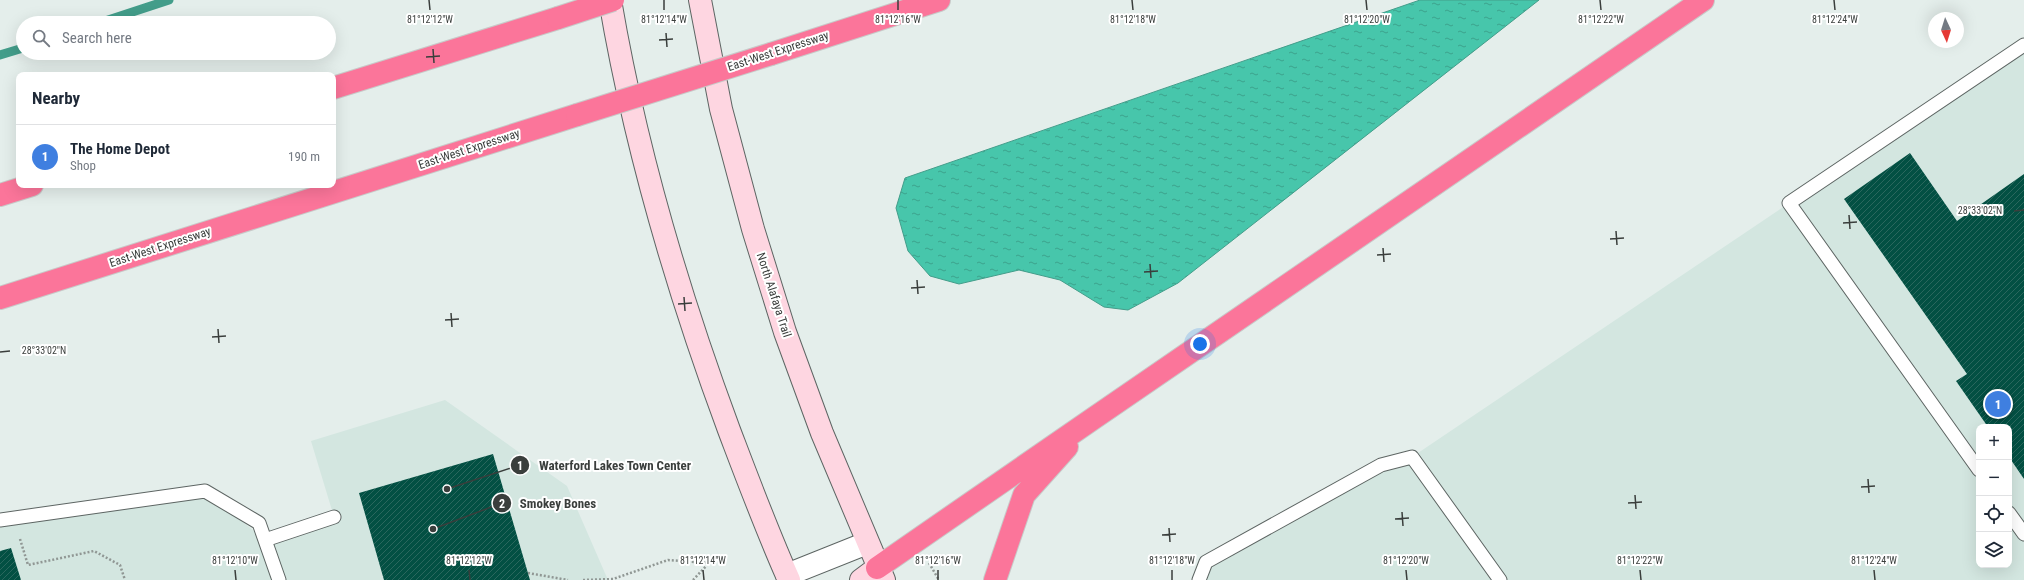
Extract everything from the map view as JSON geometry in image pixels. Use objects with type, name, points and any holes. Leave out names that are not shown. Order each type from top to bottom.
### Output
[{"type":"highway","points":[[336,87],[612,0]]},
{"type":"highway","name":"East-West Expressway","points":[[0,298],[938,0]]},
{"type":"highway","points":[[874,576],[1094,418],[1703,0]]},
{"type":"highway","points":[[0,195],[22,188]]},
{"type":"highway","points":[[995,580],[1024,495],[1094,418]]},
{"type":"main road","points":[[612,0],[618,47],[641,150],[673,268],[706,368],[784,578]]},
{"type":"main road","name":"North Alafaya Trail","points":[[700,0],[721,109],[753,229],[785,332],[814,411],[867,543],[874,576]]},
{"type":"street","points":[[784,578],[867,543]]},
{"type":"lane","points":[[1976,466],[1789,203],[2024,45]]},
{"type":"lane","points":[[1199,580],[1206,562],[1381,465],[1412,457],[1500,580]]},
{"type":"lane","points":[[0,520],[205,491],[259,523],[279,580]]},
{"type":"lane","points":[[265,540],[334,517]]},
{"type":"lane","points":[[2012,517],[2024,534]]},
{"type":"path","points":[[14,518],[28,565],[94,551],[120,565],[125,580]]},
{"type":"path","points":[[583,580],[613,579],[668,560],[709,563],[693,580]]},
{"type":"path","points":[[928,561],[939,580]]},
{"type":"path","points":[[528,573],[568,580]]},
{"type":"shaded area","points":[[2024,45],[2024,580],[1199,580],[1206,562],[1381,465],[1412,457]]},
{"type":"shaded area","points":[[445,400],[567,486],[608,580],[0,580],[0,520],[205,491],[265,540],[334,517],[311,441]]},
{"type":"water","points":[[1420,0],[1539,0],[1178,283],[1128,310],[1104,307],[1060,280],[1019,270],[959,284],[930,276],[908,251],[896,208],[905,178]]},
{"type":"building","points":[[1910,153],[1957,221],[2024,174],[2024,479],[2012,461],[2012,424],[1986,424],[1956,381],[1967,374],[1844,199]]},
{"type":"building","points":[[493,454],[530,580],[384,580],[359,493]]},
{"type":"building","points":[[11,548],[21,580],[0,580],[0,551]]},
{"type":"waterway","points":[[120,16],[169,0]]},
{"type":"waterway","points":[[0,55],[16,50]]},
{"type":"place","name":"The Home Depot","points":[[1998,404]]},
{"type":"place","name":"Waterford Lakes Town Center","points":[[447,489]]},
{"type":"place","name":"Smokey Bones","points":[[433,529]]}]
